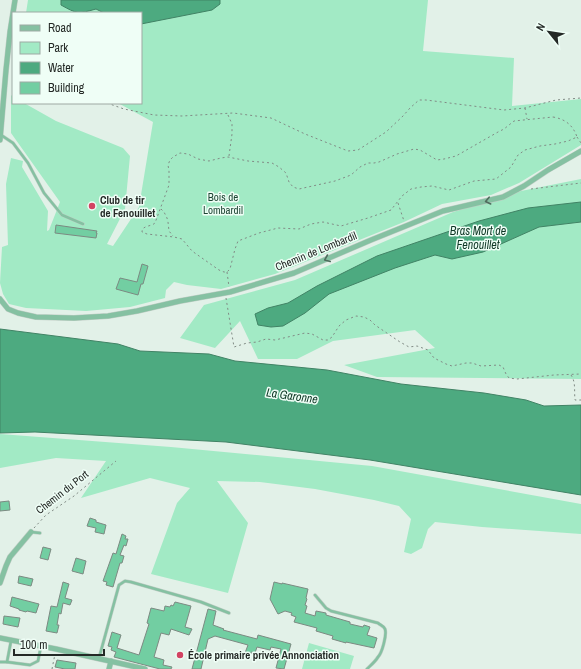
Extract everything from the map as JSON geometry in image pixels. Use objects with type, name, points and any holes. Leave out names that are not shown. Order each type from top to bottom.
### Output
[{"type":"street","points":[[13,12],[15,0]]},
{"type":"street","points":[[0,137],[12,19]]},
{"type":"street","name":"Chemin de Lombardil","points":[[0,299],[8,309],[36,318],[74,318],[108,316],[227,293],[294,273],[443,211],[503,197],[581,151]]},
{"type":"street","points":[[0,583],[10,557],[31,532]]},
{"type":"street","points":[[0,638],[99,658],[111,661],[120,666],[145,669]]},
{"type":"street","points":[[109,669],[111,661]]},
{"type":"lane","points":[[0,137],[13,143],[28,163],[44,193],[62,215],[83,224]]},
{"type":"lane","points":[[31,532],[40,533]]},
{"type":"lane","points":[[99,658],[119,585],[125,581],[201,602],[229,613]]},
{"type":"lane","points":[[315,595],[326,608],[331,611],[378,623],[383,626],[386,634],[381,653],[367,669]]},
{"type":"lane","points":[[7,662],[11,641]]},
{"type":"lane","points":[[0,662],[30,665],[38,662],[41,646]]},
{"type":"path","points":[[110,104],[154,116],[233,113],[271,118],[305,134],[348,150],[358,150],[386,132],[419,100],[504,110],[525,108],[556,100],[581,98]]},
{"type":"path","points":[[525,108],[527,119]]},
{"type":"path","points":[[228,114],[232,124],[232,134],[228,157]]},
{"type":"path","points":[[227,272],[219,270],[192,251],[182,239],[146,234],[142,232],[143,228],[156,223],[169,185],[168,165],[173,156],[180,153],[209,161],[228,157],[248,161],[272,163],[286,173],[289,182],[293,187],[299,189],[335,181],[351,175],[360,167],[368,163],[378,162],[414,149],[420,150],[437,160],[456,156],[504,129],[514,121],[553,117],[566,121],[575,131],[581,143]]},
{"type":"path","points":[[577,137],[568,141],[525,150],[518,155],[511,167],[496,179],[474,181],[449,190],[432,186],[411,189],[402,196],[391,210],[368,218],[341,226],[323,222],[311,224],[299,229],[278,228],[259,232],[238,241],[230,269],[227,272],[227,293],[234,346],[247,342],[257,342],[266,339],[275,340],[305,333],[312,334],[323,340],[328,340],[332,337],[339,326],[346,320],[356,316],[364,317],[370,320],[375,325],[409,347],[417,346],[428,350],[434,358],[452,366],[466,363],[481,366],[499,365],[503,367],[509,378],[517,379],[581,374]]},
{"type":"path","points":[[524,186],[526,189],[534,189],[581,183]]},
{"type":"path","points":[[397,203],[406,226]]},
{"type":"path","points":[[161,209],[167,218],[169,230],[174,237]]},
{"type":"path","points":[[571,374],[575,385],[575,400],[581,400]]},
{"type":"path","name":"Chemin du Port","points":[[31,532],[46,515],[74,496],[116,462]]},
{"type":"path","points":[[52,669],[56,649]]},
{"type":"green space","name":"Bois de Lombardil","points":[[28,0],[428,0],[423,51],[514,58],[512,106],[581,99],[581,145],[519,183],[491,195],[442,204],[404,222],[275,274],[221,289],[174,282],[166,290],[165,298],[130,307],[86,311],[26,308],[9,304],[3,294],[0,283],[2,247],[8,245],[6,184],[11,158],[23,161],[22,167],[48,211],[47,231],[49,230],[60,202],[11,133],[11,95],[12,104],[26,104],[56,121],[123,148],[130,156],[125,209],[107,244],[113,246],[139,207],[153,122],[120,104],[142,104],[142,12],[26,12]]},
{"type":"green space","points":[[581,179],[581,379],[377,377],[344,365],[435,348],[415,330],[333,341],[297,359],[258,359],[240,321],[215,348],[180,338],[204,305],[295,280],[453,212],[521,191]]},
{"type":"green space","points":[[0,434],[171,447],[372,466],[581,504],[581,534],[435,522],[428,529],[422,548],[411,554],[404,552],[411,519],[399,506],[315,489],[260,482],[217,481],[248,523],[228,593],[151,574],[177,503],[190,488],[150,478],[81,498],[106,461],[56,458],[0,468]]},
{"type":"green space","points":[[309,643],[354,656],[350,669],[302,669]]},
{"type":"water","points":[[61,0],[220,0],[220,4],[212,10],[142,24],[142,12],[102,12],[96,9],[78,12],[61,5]]},
{"type":"water","name":"Bras Mort de Fenouillet","points":[[581,202],[581,222],[539,227],[483,252],[452,259],[435,255],[395,268],[329,294],[305,313],[283,326],[271,327],[258,325],[255,314],[268,308],[288,303],[317,286],[377,256],[479,221],[528,208]]},
{"type":"water","name":"La Garonne","points":[[0,329],[118,344],[140,351],[209,354],[235,361],[327,370],[401,384],[484,393],[526,400],[544,406],[581,405],[581,495],[370,460],[226,442],[35,432],[0,433]]},
{"type":"building","points":[[56,225],[97,231],[96,238],[55,233]]},
{"type":"building","points":[[142,264],[148,266],[138,295],[116,289],[120,278],[137,282]]},
{"type":"building","points":[[9,501],[10,510],[0,511],[0,502]]},
{"type":"building","points":[[90,518],[96,520],[96,522],[106,525],[104,534],[95,532],[96,528],[87,526]]},
{"type":"building","points":[[122,534],[126,536],[125,539],[128,539],[126,546],[124,545],[120,555],[124,556],[122,563],[120,563],[113,587],[106,585],[107,582],[103,581],[113,553],[116,554]]},
{"type":"building","points":[[43,547],[51,549],[48,560],[40,558]]},
{"type":"building","points":[[76,558],[86,561],[83,574],[72,571]]},
{"type":"building","points":[[19,576],[33,579],[31,586],[18,583]]},
{"type":"building","points":[[63,582],[69,584],[65,598],[72,600],[70,605],[63,603],[61,614],[59,613],[57,633],[46,631],[51,606],[57,607]]},
{"type":"building","points":[[274,582],[308,589],[305,613],[315,616],[316,611],[326,613],[326,615],[350,622],[350,624],[370,627],[367,635],[377,638],[374,648],[332,639],[333,636],[316,631],[317,628],[294,622],[296,617],[291,615],[292,613],[285,611],[278,614],[270,599]]},
{"type":"building","points":[[12,597],[39,604],[36,613],[26,612],[10,606]]},
{"type":"building","points":[[175,602],[191,606],[185,627],[192,629],[189,635],[171,629],[169,635],[161,633],[154,657],[164,660],[163,665],[172,667],[171,669],[160,669],[114,657],[116,652],[111,650],[112,647],[108,646],[112,632],[121,635],[117,648],[139,655],[149,624],[147,623],[151,608],[164,611],[165,606],[173,606]]},
{"type":"building","points":[[208,609],[216,611],[213,625],[224,629],[223,630],[257,639],[258,635],[291,644],[284,669],[276,668],[281,649],[271,647],[270,650],[257,647],[255,653],[245,653],[248,645],[215,636],[208,639],[201,669],[192,669]]},
{"type":"building","points":[[4,616],[20,618],[18,627],[3,624]]},
{"type":"building","points":[[57,660],[76,663],[75,669],[55,667]]},
{"type":"place","name":"Club de tir de Fenouillet","points":[[92,206]]},
{"type":"place","name":"École primaire privée Annonciation","points":[[180,655]]}]
